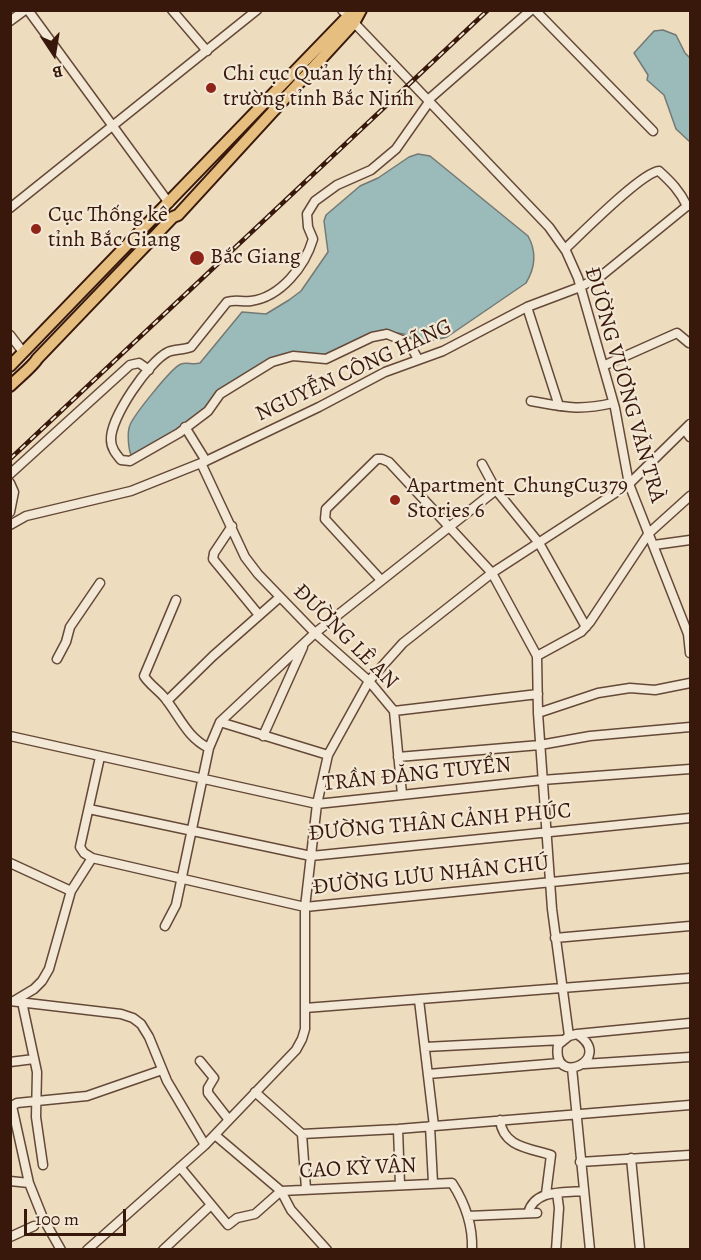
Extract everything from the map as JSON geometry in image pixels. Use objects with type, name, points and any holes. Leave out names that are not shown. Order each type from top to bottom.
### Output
[{"type":"main road","points":[[10,366],[350,14],[361,10]]},
{"type":"main road","points":[[10,386],[177,214],[350,14],[371,10]]},
{"type":"main road","points":[[168,204],[178,204],[177,214]]},
{"type":"main road","points":[[24,352],[22,363],[33,362]]},
{"type":"street","points":[[10,21],[27,10],[168,204]]},
{"type":"street","points":[[172,10],[207,51]]},
{"type":"street","points":[[10,208],[114,127],[257,10]]},
{"type":"street","points":[[418,359],[409,343],[387,334],[372,337],[326,359],[293,357],[272,363],[220,393],[208,411],[130,461],[121,460],[114,452],[111,440],[119,411],[161,357],[170,351],[182,351],[191,347],[227,302],[262,298],[286,283],[309,253],[313,239],[308,226],[307,214],[315,201],[337,185],[371,170],[396,149],[429,101],[533,10],[653,131]]},
{"type":"street","name":"ĐƯỜNG VƯƠNG VĂN TRÀ","points":[[350,14],[549,227],[565,249],[580,287],[603,366],[613,403],[629,484],[668,586],[688,629],[690,652]]},
{"type":"street","points":[[565,249],[652,172],[658,171],[670,181],[689,206]]},
{"type":"street","name":"NGUYỄN CÔNG HÃNG","points":[[10,525],[26,516],[131,491],[157,482],[319,407],[385,372],[443,351],[527,307],[580,287],[601,276],[689,206]]},
{"type":"street","points":[[527,307],[559,406]]},
{"type":"street","points":[[603,366],[677,333],[690,344]]},
{"type":"street","points":[[10,335],[24,352]]},
{"type":"street","points":[[10,474],[130,365],[139,363],[149,370]]},
{"type":"street","points":[[531,401],[590,408],[613,403]]},
{"type":"street","name":"ĐƯỜNG LÊ AN","points":[[185,427],[204,462],[245,557],[315,633],[369,681],[394,711],[538,694]]},
{"type":"street","points":[[87,1250],[205,1145],[296,1050],[302,1039],[305,1029],[305,907],[317,804],[328,755],[369,681],[403,644],[492,573],[629,484],[688,430]]},
{"type":"street","points":[[381,580],[325,519],[326,509],[377,459],[389,462],[492,573],[537,656],[538,713],[552,909],[570,1037]]},
{"type":"street","points":[[482,464],[496,490],[539,543],[586,627]]},
{"type":"street","points":[[10,483],[14,492],[10,512]]},
{"type":"street","points":[[165,926],[176,905],[209,748],[220,723],[315,633],[496,490]]},
{"type":"street","points":[[537,656],[586,627],[649,533],[690,496]]},
{"type":"street","points":[[232,526],[214,553],[213,559],[259,615]]},
{"type":"street","points":[[654,545],[690,540]]},
{"type":"street","points":[[57,659],[66,642],[70,627],[100,583]]},
{"type":"street","points":[[167,701],[213,656],[280,597]]},
{"type":"street","points":[[176,600],[144,676],[167,701],[192,737],[209,748]]},
{"type":"street","points":[[263,736],[306,641]]},
{"type":"street","points":[[538,713],[598,693],[630,688],[655,690],[690,683]]},
{"type":"street","points":[[394,711],[402,795]]},
{"type":"street","points":[[220,723],[328,755]]},
{"type":"street","points":[[398,757],[540,745],[590,736],[690,727]]},
{"type":"street","name":"TRẦN ĐĂNG TUYỂN","points":[[10,736],[317,804],[542,780],[690,768]]},
{"type":"street","points":[[15,1001],[34,989],[49,969],[71,891],[92,858],[80,847],[100,757]]},
{"type":"street","name":"ĐƯỜNG THÂN CẢNH PHÚC","points":[[89,809],[311,856],[690,818]]},
{"type":"street","name":"ĐƯỜNG LƯU NHÂN CHÚ","points":[[92,858],[305,907],[690,868]]},
{"type":"street","points":[[10,863],[71,891]]},
{"type":"street","points":[[555,938],[690,926]]},
{"type":"street","points":[[305,1008],[690,978]]},
{"type":"street","points":[[419,1000],[428,1074],[428,1127],[433,1183]]},
{"type":"street","points":[[15,1001],[34,1059],[37,1078],[37,1131],[43,1165]]},
{"type":"street","points":[[15,1001],[121,1014],[141,1024],[149,1037],[162,1070],[205,1145]]},
{"type":"street","points":[[424,1047],[570,1037],[690,1023]]},
{"type":"street","points":[[560,1064],[558,1045],[570,1037],[585,1040],[589,1047],[589,1057],[584,1064]]},
{"type":"street","points":[[428,1074],[560,1064],[572,1068],[584,1064],[690,1057]]},
{"type":"street","points":[[10,1062],[34,1059]]},
{"type":"street","points":[[200,1060],[214,1078],[208,1088],[208,1093],[229,1120]]},
{"type":"street","points":[[572,1068],[590,1250]]},
{"type":"street","points":[[59,1249],[29,1184],[12,1106],[16,1103],[87,1096],[162,1070]]},
{"type":"street","points":[[255,1092],[302,1134],[306,1189]]},
{"type":"street","points":[[302,1134],[428,1127],[690,1105]]},
{"type":"street","points":[[500,1120],[501,1130],[507,1139],[551,1155],[546,1194]]},
{"type":"street","points":[[398,1129],[400,1185]]},
{"type":"street","name":"CAO KỲ VÂN","points":[[215,1135],[281,1191],[452,1183],[460,1194],[468,1216],[472,1250]]},
{"type":"street","points":[[580,1162],[690,1155]]},
{"type":"street","points":[[631,1158],[640,1250]]},
{"type":"street","points":[[180,1167],[228,1225],[237,1218],[255,1214],[281,1191],[291,1210],[327,1250]]},
{"type":"street","points":[[10,1181],[29,1184]]},
{"type":"street","points":[[468,1216],[533,1213],[533,1202],[546,1194],[583,1191]]},
{"type":"street","points":[[556,1250],[559,1208],[557,1192]]},
{"type":"street","points":[[162,1250],[211,1205]]},
{"type":"street","points":[[10,1237],[34,1226]]},
{"type":"street","points":[[316,1237],[317,1250]]},
{"type":"water","points":[[663,30],[676,35],[690,58],[690,142],[676,129],[664,95],[647,80],[648,75],[634,53],[654,31]]},
{"type":"water","points":[[418,154],[430,156],[528,236],[533,248],[534,260],[526,283],[447,337],[420,344],[404,334],[397,333],[379,337],[332,359],[292,356],[234,386],[222,396],[208,417],[132,457],[128,441],[130,425],[170,373],[181,364],[200,363],[242,312],[266,314],[301,291],[328,252],[324,221],[326,215],[360,186]]},
{"type":"railway","points":[[10,459],[488,10]]},
{"type":"place","name":"Chi cục Quản lý thị trường tỉnh Bắc Ninh","points":[[211,88]]},
{"type":"place","name":"Cục Thống kê tỉnh Bắc Giang","points":[[36,229]]},
{"type":"place","name":"Bắc Giang","points":[[197,258]]},
{"type":"place","name":"Apartment_ChungCu379 Stories 6","points":[[395,500]]}]
